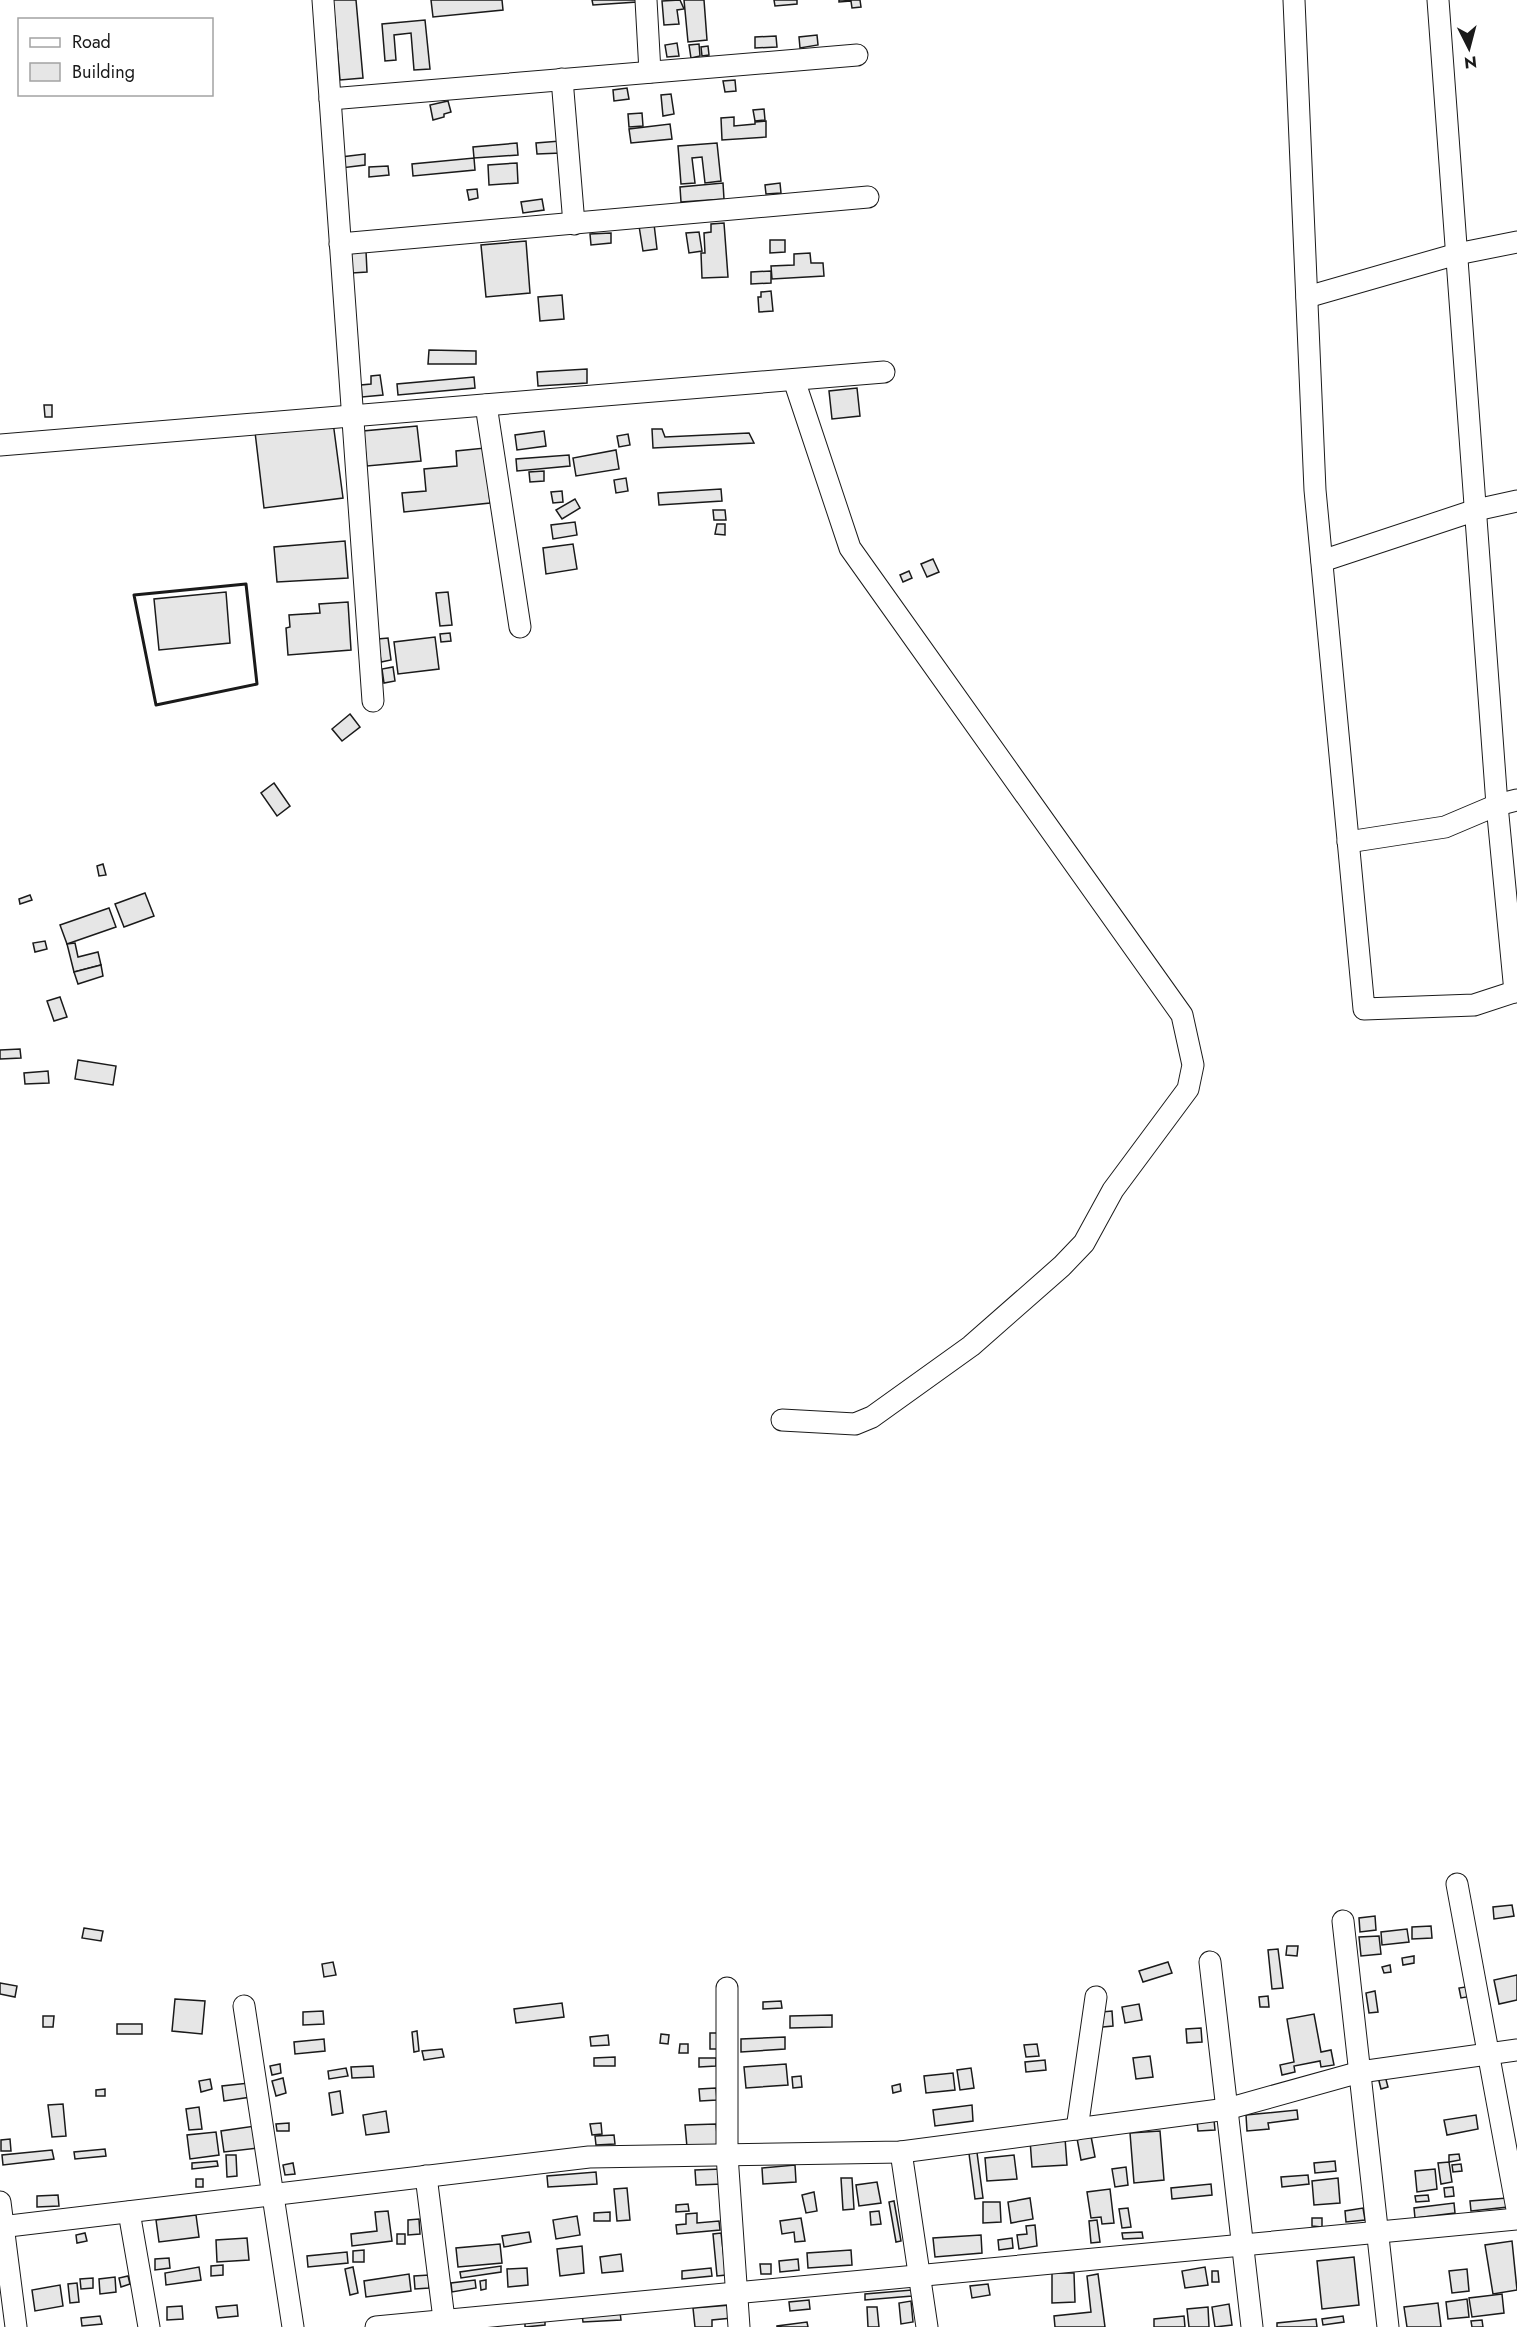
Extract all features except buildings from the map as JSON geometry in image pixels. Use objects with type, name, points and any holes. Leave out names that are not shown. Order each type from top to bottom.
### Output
[{"type":"street","points":[[323,0],[373,701]]},
{"type":"street","points":[[646,0],[650,72]]},
{"type":"street","points":[[1294,0],[1315,490],[1364,1010],[1474,1005],[1516,992],[1507,802],[1476,510],[1438,0]]},
{"type":"street","points":[[330,99],[857,55]]},
{"type":"street","points":[[562,79],[574,224]]},
{"type":"street","points":[[340,244],[868,197]]},
{"type":"street","points":[[1307,297],[1457,254],[1517,242]]},
{"type":"street","points":[[0,445],[884,372]]},
{"type":"street","points":[[782,1420],[855,1424],[872,1417],[971,1347],[1062,1266],[1084,1243],[1113,1190],[1188,1089],[1193,1065],[1182,1015],[850,548],[794,380]]},
{"type":"street","points":[[486,405],[520,627]]},
{"type":"street","points":[[1322,561],[1476,510],[1517,501]]},
{"type":"street","points":[[1348,842],[1445,827],[1507,802]]},
{"type":"street","points":[[1457,1884],[1517,2209]]},
{"type":"street","points":[[1343,1921],[1388,2327]]},
{"type":"street","points":[[1210,1962],[1252,2327]]},
{"type":"street","points":[[727,1988],[727,2155],[739,2327]]},
{"type":"street","points":[[1077,2129],[1096,1997]]},
{"type":"street","points":[[244,2006],[293,2327]]},
{"type":"street","points":[[2,2227],[589,2157],[901,2152],[1227,2109],[1360,2072],[1517,2050]]},
{"type":"street","points":[[901,2152],[927,2327]]},
{"type":"street","points":[[426,2176],[445,2324]]},
{"type":"street","points":[[0,2202],[16,2327]]},
{"type":"street","points":[[129,2212],[149,2327]]},
{"type":"street","points":[[376,2327],[445,2324],[919,2275],[1517,2219]]},
{"type":"wall","points":[[246,584],[257,684],[156,705],[134,595],[246,584]]}]
